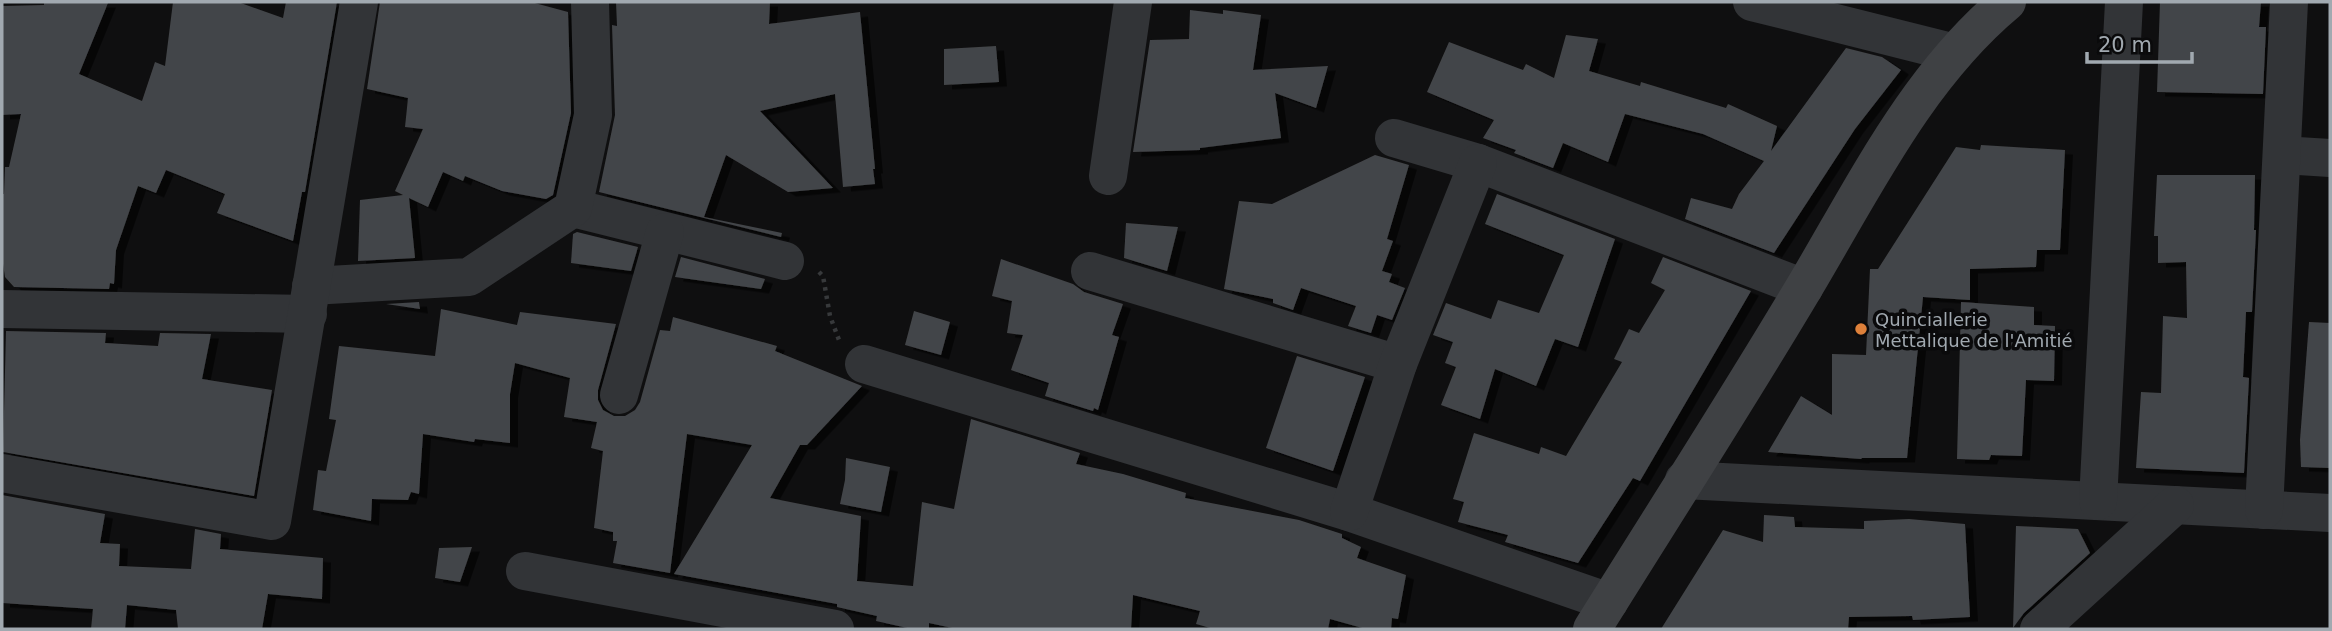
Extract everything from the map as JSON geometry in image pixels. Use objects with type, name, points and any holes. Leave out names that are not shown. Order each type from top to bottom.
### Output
[{"type":"main road","points":[[1600,616],[1804,288],[1904,119],[1955,53],[1986,19],[2007,2]]},
{"type":"street","points":[[2,473],[272,521],[359,2]]},
{"type":"street","points":[[2,309],[309,300],[470,277],[573,208],[593,115],[590,2]]},
{"type":"street","points":[[1108,176],[1133,2]]},
{"type":"street","points":[[2098,501],[2124,2]]},
{"type":"street","points":[[2264,510],[2289,2]]},
{"type":"street","points":[[1761,3],[1955,53]]},
{"type":"street","points":[[1394,138],[1478,163],[1804,288]]},
{"type":"street","points":[[2282,155],[2330,158]]},
{"type":"street","points":[[1349,512],[1398,364],[1478,163]]},
{"type":"street","points":[[573,208],[785,261]]},
{"type":"street","points":[[619,395],[665,232]]},
{"type":"street","points":[[1090,271],[1398,364]]},
{"type":"street","points":[[864,365],[1349,512],[1600,616]]},
{"type":"street","points":[[1684,480],[2330,513]]},
{"type":"street","points":[[2039,629],[2175,505]]},
{"type":"street","points":[[526,571],[835,629]]},
{"type":"path","points":[[785,261],[813,263],[818,269],[823,276],[830,317],[841,346],[864,365]]},
{"type":"building","points":[[173,2],[238,2],[283,18],[286,2],[337,2],[305,192],[302,192],[293,241],[217,213],[225,194],[166,170],[156,193],[138,186],[116,250],[114,284],[110,283],[109,289],[14,287],[5,277],[2,257],[2,194],[5,167],[9,167],[21,114],[2,115],[2,6],[108,3],[79,74],[142,101],[155,62],[165,66]]},
{"type":"building","points":[[380,2],[531,2],[568,12],[571,113],[553,195],[546,199],[502,191],[465,176],[463,181],[443,172],[428,207],[409,198],[415,258],[358,261],[360,200],[403,195],[395,191],[423,129],[405,127],[408,98],[367,89]]},
{"type":"building","points":[[616,2],[770,2],[769,24],[860,12],[875,184],[843,187],[835,94],[760,111],[833,188],[788,192],[726,155],[704,217],[782,233],[781,237],[599,192],[615,115],[612,25],[617,26]]},
{"type":"building","points":[[2160,2],[2261,2],[2259,27],[2266,27],[2263,94],[2157,92]]},
{"type":"building","points":[[1190,10],[1223,14],[1223,10],[1261,15],[1253,70],[1328,66],[1316,108],[1275,93],[1281,138],[1200,150],[1133,152],[1150,40],[1189,39]]},
{"type":"building","points":[[1566,35],[1598,39],[1589,71],[1640,86],[1641,82],[1726,108],[1728,104],[1777,126],[1771,151],[1846,48],[1882,57],[1901,70],[1855,129],[1774,253],[1685,219],[1691,198],[1732,209],[1739,194],[1764,161],[1703,134],[1625,114],[1608,162],[1563,143],[1553,168],[1483,138],[1494,120],[1427,92],[1449,42],[1523,70],[1526,64],[1554,78]]},
{"type":"building","points":[[996,46],[999,82],[944,85],[944,49]]},
{"type":"building","points":[[1981,145],[2065,150],[2060,250],[2037,250],[2036,267],[1970,269],[1970,300],[1923,297],[1907,458],[1861,459],[1768,452],[1801,396],[1832,415],[1832,354],[1866,355],[1870,269],[1878,269],[1956,147],[1980,150]]},
{"type":"building","points":[[1375,155],[1409,165],[1387,239],[1393,241],[1382,271],[1392,274],[1389,282],[1405,288],[1392,320],[1377,315],[1371,333],[1348,326],[1356,306],[1301,288],[1293,310],[1273,303],[1273,299],[1224,289],[1239,201],[1272,204]]},
{"type":"building","points":[[2157,175],[2255,175],[2256,230],[2252,312],[2246,312],[2243,377],[2249,378],[2244,473],[2136,468],[2141,392],[2161,393],[2163,316],[2187,318],[2186,262],[2158,263],[2158,236],[2154,236]]},
{"type":"building","points":[[1497,194],[1615,239],[1578,347],[1555,339],[1536,386],[1495,369],[1480,419],[1441,405],[1456,367],[1445,363],[1453,342],[1433,335],[1446,303],[1491,319],[1498,300],[1539,313],[1564,255],[1485,224]]},
{"type":"building","points":[[1126,223],[1178,227],[1167,271],[1124,258]]},
{"type":"building","points":[[577,232],[638,247],[631,271],[571,263],[573,234]]},
{"type":"building","points":[[681,257],[765,279],[761,289],[675,277]]},
{"type":"building","points":[[1663,257],[1751,291],[1640,481],[1633,478],[1578,563],[1505,542],[1508,535],[1458,522],[1464,502],[1453,499],[1474,433],[1539,454],[1541,447],[1566,456],[1622,362],[1614,359],[1629,329],[1639,333],[1665,290],[1651,283]]},
{"type":"building","points":[[1001,259],[1073,284],[1084,292],[1123,304],[1112,335],[1119,337],[1098,410],[1094,408],[1093,411],[1045,396],[1049,383],[1011,370],[1023,335],[1007,333],[1012,301],[992,296]]},
{"type":"building","points":[[419,302],[420,309],[386,304]]},
{"type":"building","points":[[1961,302],[2034,307],[2034,325],[2055,326],[2054,381],[2026,380],[2022,456],[1991,455],[1989,460],[1957,459]]},
{"type":"building","points":[[441,309],[517,325],[520,312],[616,324],[598,390],[598,400],[603,410],[614,416],[625,416],[635,410],[640,402],[660,330],[670,331],[673,317],[777,346],[775,351],[862,386],[807,445],[800,445],[770,498],[861,516],[857,581],[913,586],[922,502],[954,509],[971,419],[1080,453],[1076,464],[1123,474],[1186,493],[1185,498],[1299,520],[1342,534],[1342,538],[1361,547],[1357,558],[1406,575],[1398,619],[1392,618],[1391,629],[1366,629],[1330,619],[1328,629],[1214,629],[1196,624],[1200,611],[1133,595],[1131,629],[957,629],[929,623],[929,629],[912,629],[876,621],[877,616],[837,607],[837,604],[674,574],[752,445],[687,434],[670,573],[613,563],[617,541],[613,541],[613,532],[594,528],[603,451],[591,448],[597,422],[564,417],[570,378],[515,363],[510,394],[510,443],[475,439],[474,442],[423,434],[419,494],[411,492],[408,500],[372,499],[371,521],[313,510],[318,470],[326,471],[336,420],[329,419],[339,346],[435,356]]},
{"type":"building","points":[[914,311],[950,322],[941,355],[905,345]]},
{"type":"building","points":[[2309,322],[2330,323],[2330,468],[2301,467],[2300,440]]},
{"type":"building","points":[[6,331],[106,333],[105,343],[158,346],[160,333],[211,334],[202,379],[272,390],[254,496],[3,452]]},
{"type":"building","points":[[1297,356],[1365,377],[1333,471],[1266,448]]},
{"type":"building","points":[[846,458],[890,467],[881,512],[840,504]]},
{"type":"building","points":[[2,495],[105,514],[100,543],[120,544],[119,566],[191,569],[195,529],[221,534],[220,549],[323,558],[322,599],[268,594],[262,629],[178,629],[176,610],[127,605],[125,629],[91,629],[93,609],[2,603]]},
{"type":"building","points":[[1764,515],[1794,517],[1795,527],[1864,529],[1864,521],[1909,519],[1965,524],[1970,617],[1913,620],[1912,616],[1849,617],[1848,629],[1661,629],[1723,530],[1763,542]]},
{"type":"building","points":[[2016,526],[2078,529],[2090,553],[2024,613],[2013,628]]},
{"type":"building","points":[[472,547],[460,582],[435,578],[439,548]]},
{"type":"place","name":"Quinciallerie Mettalique de l'Amitié","points":[[1861,329]]}]
